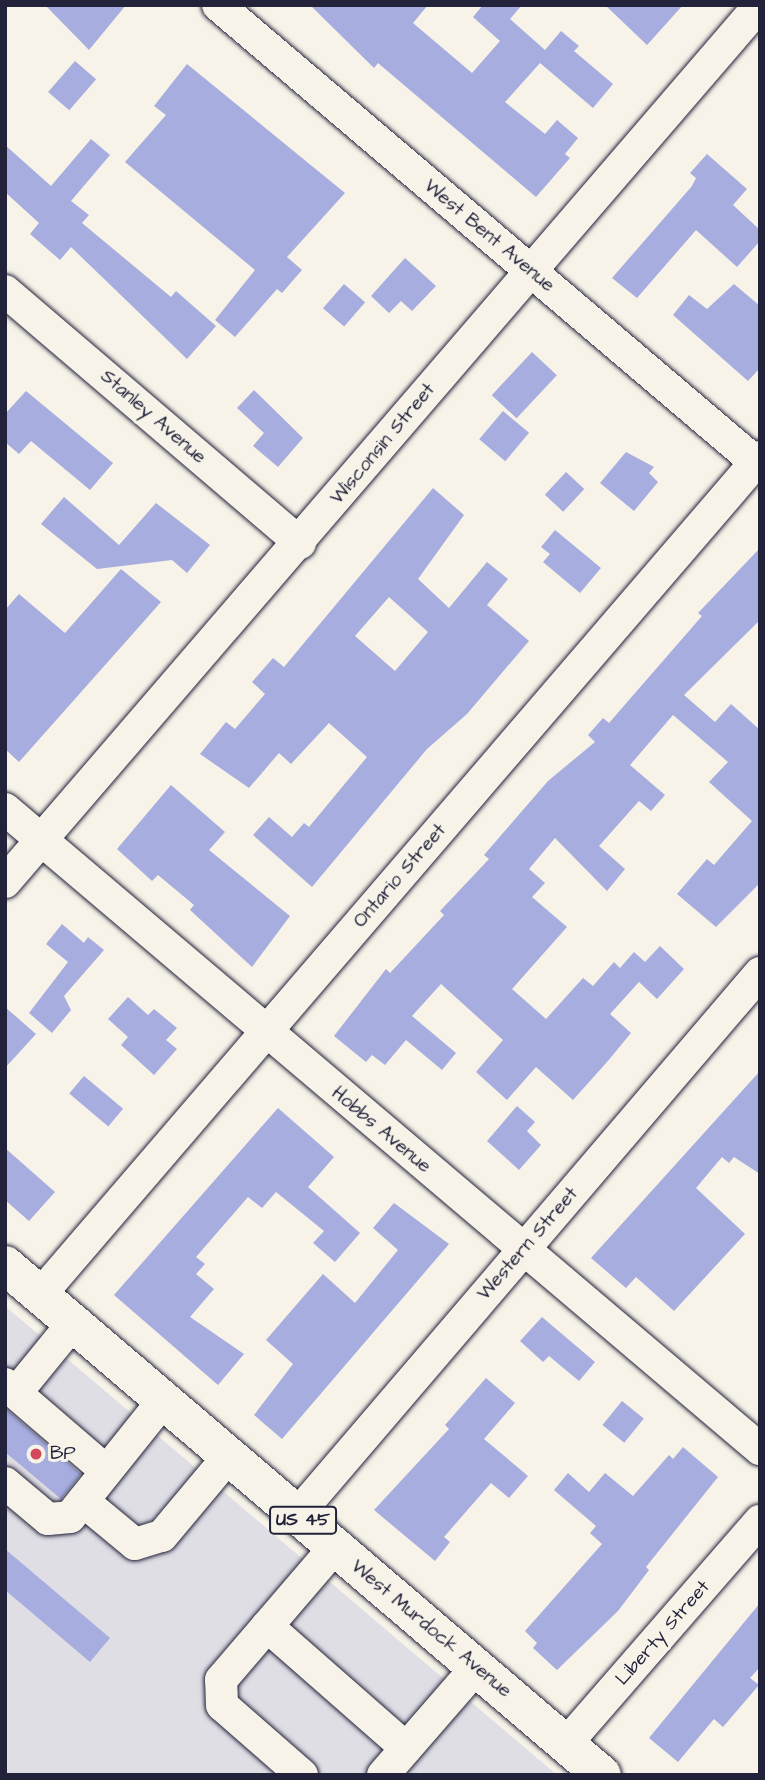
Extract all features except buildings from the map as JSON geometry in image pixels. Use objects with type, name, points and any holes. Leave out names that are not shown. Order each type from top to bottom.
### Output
[{"type":"main road","name":"West Murdock Avenue","points":[[5,1265],[162,1402],[602,1775]]},
{"type":"street","name":"West Bent Avenue","points":[[218,5],[758,462]]},
{"type":"street","name":"Wisconsin Street","points":[[5,882],[300,542],[529,270],[760,5]]},
{"type":"street","name":"Stanley Avenue","points":[[5,291],[300,542]]},
{"type":"street","name":"Ontario Street","points":[[40,1295],[758,462]]},
{"type":"street","name":"Hobbs Avenue","points":[[5,809],[265,1033],[760,1449]]},
{"type":"street","name":"Western Street","points":[[297,1515],[760,973]]},
{"type":"street","points":[[73,1323],[11,1388],[106,1471]]},
{"type":"street","points":[[5,1483],[48,1519],[70,1517],[162,1402]]},
{"type":"street","points":[[83,1501],[135,1544],[162,1536],[228,1457]]},
{"type":"street","name":"Liberty Street","points":[[566,1744],[760,1521]]},
{"type":"street","points":[[302,1775],[222,1705],[220,1680],[335,1547]]},
{"type":"street","points":[[267,1626],[406,1748]]},
{"type":"street","points":[[383,1775],[477,1667]]},
{"type":"shaded area","points":[[5,1306],[404,1645],[557,1775],[5,1775]]},
{"type":"place","name":"BP","points":[[36,1454]]}]
